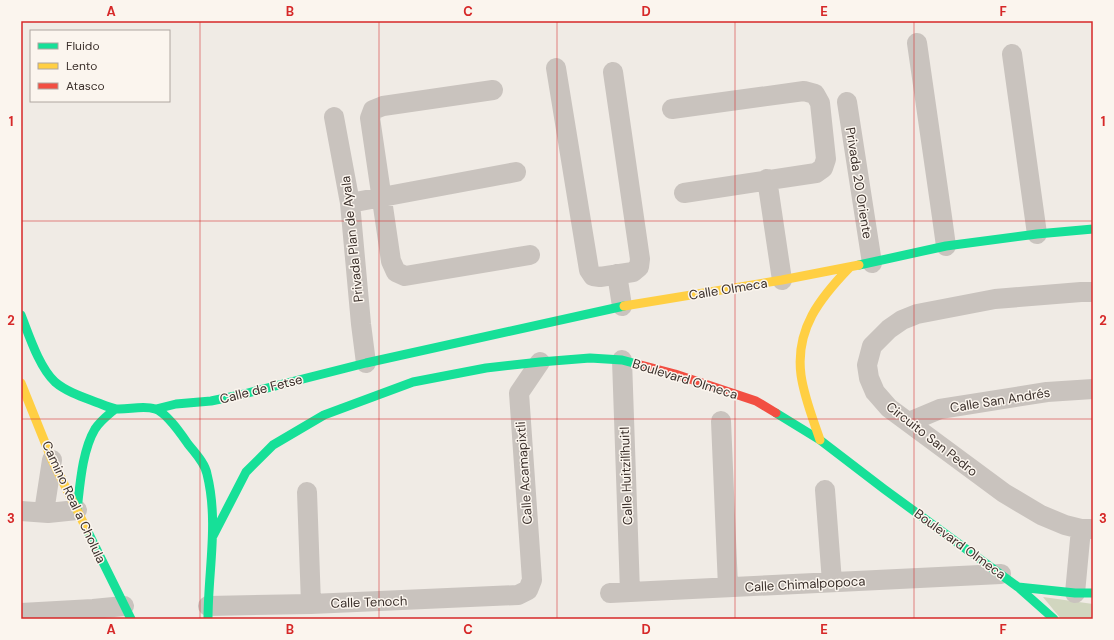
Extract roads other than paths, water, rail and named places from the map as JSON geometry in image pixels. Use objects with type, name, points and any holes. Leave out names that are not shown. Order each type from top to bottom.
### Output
[{"type":"street","points":[[917,43],[946,246]]},
{"type":"street","points":[[1012,54],[1037,234]]},
{"type":"street","points":[[556,68],[589,270],[593,276],[600,277],[633,272],[639,267],[640,259],[613,72]]},
{"type":"street","points":[[493,90],[383,106],[373,110],[370,118],[391,262],[396,272],[405,276],[530,255]]},
{"type":"street","points":[[672,109],[804,92],[814,94],[820,103],[826,159],[823,168],[816,173],[684,192]]},
{"type":"street","name":"Privada 20 Oriente","points":[[846,102],[872,263]]},
{"type":"street","name":"Privada Plan de Ayala","points":[[334,117],[350,203],[366,363]]},
{"type":"street","points":[[350,203],[516,172]]},
{"type":"street","points":[[767,179],[782,280]]},
{"type":"street","name":"Calle Olmeca","points":[[366,363],[622,306],[782,280],[872,263],[946,246],[1037,234],[1093,229]]},
{"type":"street","points":[[820,440],[801,374],[799,361],[800,349],[805,330],[813,312],[833,285],[850,267]]},
{"type":"street","points":[[617,274],[622,306]]},
{"type":"street","name":"Circuito San Pedro","points":[[1087,529],[1065,525],[1041,515],[1004,494],[889,408],[875,392],[869,378],[867,365],[872,346],[888,328],[917,314],[995,299],[1093,292]]},
{"type":"street","points":[[21,315],[38,357],[44,368],[56,382],[74,394],[115,409],[100,422],[91,436],[86,455],[77,510],[44,512],[21,511]]},
{"type":"street","name":"Boulevard Olmeca","points":[[214,536],[246,472],[273,445],[324,415],[413,382],[486,368],[590,358],[622,360],[675,374],[756,401],[820,440],[1018,587],[1054,619]]},
{"type":"street","name":"Calle Huitzilíhuitl","points":[[622,360],[630,592]]},
{"type":"street","name":"Calle Acamapixtli","points":[[528,590],[532,580],[519,394],[540,362]]},
{"type":"street","name":"Calle de Fetse","points":[[115,409],[156,409],[176,404],[211,401],[366,363]]},
{"type":"street","name":"Camino Real a Cholula","points":[[21,383],[52,460],[127,612]]},
{"type":"street","name":"Calle San Andrés","points":[[909,422],[940,409],[1047,392],[1093,388]]},
{"type":"street","points":[[156,409],[170,420],[201,461],[207,472],[212,496],[214,536],[208,613]]},
{"type":"street","points":[[721,421],[728,587]]},
{"type":"street","points":[[44,512],[52,460]]},
{"type":"street","points":[[824,490],[832,582]]},
{"type":"street","points":[[307,492],[311,604]]},
{"type":"street","points":[[1018,587],[1084,593],[1087,529]]},
{"type":"street","name":"Calle Chimalpopoca","points":[[610,593],[1001,574]]},
{"type":"street","name":"Calle Tenoch","points":[[208,613],[311,604],[518,595],[528,590]]},
{"type":"street","points":[[21,613],[93,609],[127,612]]}]
